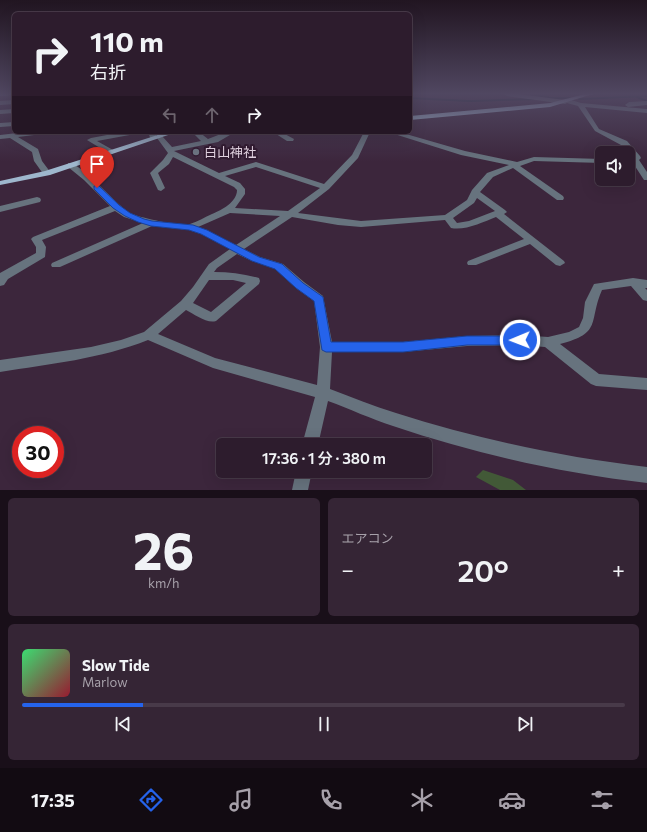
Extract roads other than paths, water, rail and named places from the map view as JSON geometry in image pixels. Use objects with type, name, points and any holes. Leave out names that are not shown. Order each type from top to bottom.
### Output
[{"type":"main road","points":[[412,118],[423,117]]},
{"type":"main road","points":[[0,183],[47,173],[155,136]]},
{"type":"street","points":[[587,117],[597,130],[624,143],[626,146]]},
{"type":"street","points":[[0,125],[12,124]]},
{"type":"street","points":[[0,137],[26,134]]},
{"type":"street","points":[[110,152],[100,144],[90,140],[123,134]]},
{"type":"street","points":[[198,134],[207,142]]},
{"type":"street","points":[[162,188],[154,173],[166,162],[171,152],[220,138],[228,134]]},
{"type":"street","points":[[280,134],[290,139]]},
{"type":"street","points":[[0,366],[91,352],[122,345],[148,335],[184,304],[197,290],[213,266],[261,232],[290,214],[326,187],[355,156],[366,134]]},
{"type":"street","points":[[398,134],[464,153],[516,164],[560,198]]},
{"type":"street","points":[[11,136],[35,151],[38,161],[47,173]]},
{"type":"street","points":[[155,136],[171,152],[241,189],[241,194],[229,210]]},
{"type":"street","points":[[635,159],[647,158]]},
{"type":"street","points":[[190,227],[229,210],[290,214],[338,222],[361,224],[415,221],[448,217],[471,201],[475,192],[490,175],[516,164],[534,159],[595,161]]},
{"type":"street","points":[[635,162],[647,178]]},
{"type":"street","points":[[217,176],[256,164],[326,187]]},
{"type":"street","points":[[71,165],[87,178],[116,207],[128,214],[151,223],[190,227],[204,232],[236,250],[256,259],[279,266],[300,286],[319,300],[326,347],[323,393],[312,438]]},
{"type":"street","points":[[448,217],[454,226],[471,223],[502,212],[475,192]]},
{"type":"street","points":[[0,209],[37,200]]},
{"type":"street","points":[[0,282],[4,276],[41,255],[41,247],[36,239],[116,207]]},
{"type":"street","points":[[498,214],[560,263]]},
{"type":"street","points":[[56,265],[151,223]]},
{"type":"street","points":[[472,263],[531,240]]},
{"type":"street","points":[[184,304],[212,318],[255,281],[233,276],[207,276]]},
{"type":"street","points":[[326,347],[403,347],[475,341],[520,340],[548,342],[572,336],[583,330],[589,318],[591,302],[598,287],[613,283],[633,282],[647,284]]},
{"type":"street","points":[[633,282],[647,297]]},
{"type":"street","points":[[148,335],[222,365],[323,393],[404,423],[500,450],[552,461],[624,473],[647,474]]},
{"type":"street","points":[[548,342],[596,380],[647,384]]},
{"type":"street","points":[[300,490],[303,478]]},
{"type":"place","name":"白山神社","points":[[196,152]]}]
